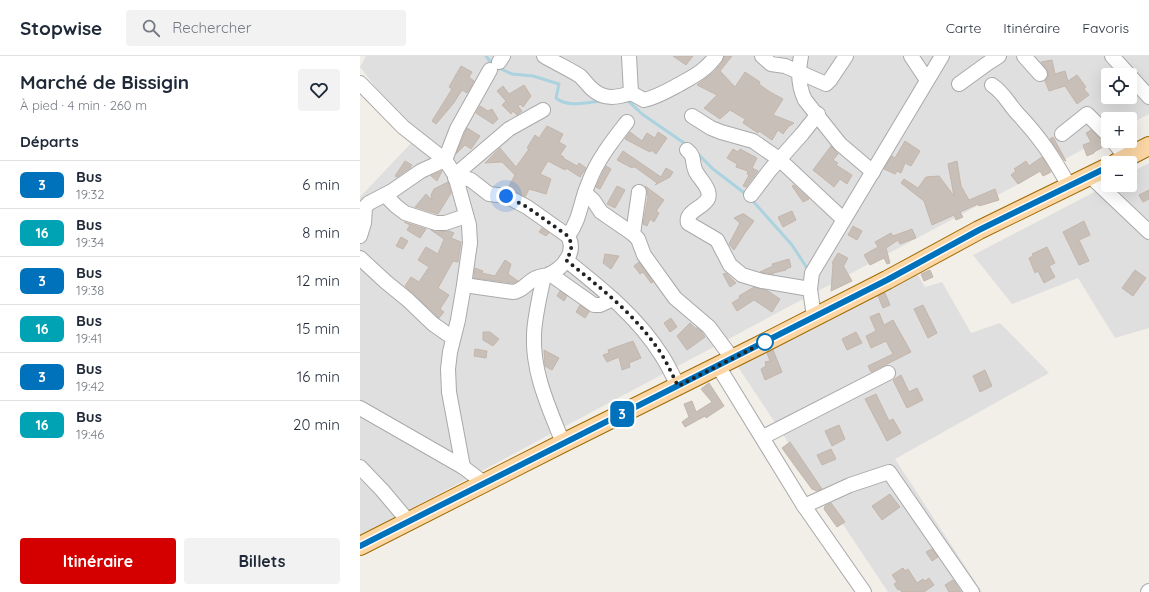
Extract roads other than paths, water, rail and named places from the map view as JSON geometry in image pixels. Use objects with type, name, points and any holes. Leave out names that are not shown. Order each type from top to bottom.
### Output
[{"type":"main road","points":[[1128,156],[1148,145]]},
{"type":"main road","points":[[360,546],[887,280],[979,230],[1101,170]]},
{"type":"street","points":[[544,56],[584,79],[596,92],[602,96],[618,97],[631,93],[644,100],[655,98],[696,75],[705,69],[716,56]]},
{"type":"street","points":[[629,56],[631,93]]},
{"type":"street","points":[[762,56],[771,64],[785,66],[826,84],[846,56]]},
{"type":"street","points":[[801,56],[799,72],[801,92],[805,100],[818,114],[840,144],[873,172]]},
{"type":"street","points":[[911,56],[927,80]]},
{"type":"street","points":[[814,317],[810,289],[812,273],[942,56]]},
{"type":"street","points":[[959,84],[975,71],[999,56]]},
{"type":"street","points":[[1024,56],[1040,74]]},
{"type":"street","points":[[1112,56],[1149,97]]},
{"type":"street","points":[[360,236],[364,223],[365,207],[368,203],[385,195],[421,171],[446,160],[457,129],[497,63]]},
{"type":"street","points":[[360,84],[403,127],[446,160],[455,176],[469,225],[470,243],[464,285],[448,369],[449,392],[463,467]]},
{"type":"street","points":[[992,85],[1002,93],[1041,139],[1069,186]]},
{"type":"street","points":[[455,176],[509,129],[543,110]]},
{"type":"street","points":[[751,196],[779,159],[818,114]]},
{"type":"street","points":[[1062,134],[1087,114],[1101,128]]},
{"type":"street","points":[[692,116],[721,132],[753,141],[779,159],[843,219]]},
{"type":"street","points":[[568,236],[578,220],[592,174],[627,122]]},
{"type":"street","points":[[687,150],[694,159],[694,167],[708,191],[709,196],[707,201],[690,214],[688,217],[688,223],[717,240],[730,264],[742,275],[762,281],[810,289]]},
{"type":"street","points":[[455,176],[468,178],[489,194],[506,196],[527,207],[568,236],[572,248],[566,260],[547,275],[534,278],[521,290],[512,292],[464,285]]},
{"type":"street","points":[[1090,176],[1149,232]]},
{"type":"street","points":[[633,234],[639,192]]},
{"type":"street","points":[[585,193],[593,200],[601,212],[638,239],[644,255],[675,298],[709,327],[763,437],[804,506],[864,592]]},
{"type":"street","points":[[385,195],[405,213],[436,223],[445,223],[466,216]]},
{"type":"street","points":[[360,258],[433,324],[453,338]]},
{"type":"street","points":[[566,260],[613,299],[641,328],[658,350],[678,386]]},
{"type":"street","points":[[547,275],[594,305],[600,305],[613,299]]},
{"type":"street","points":[[547,275],[534,334],[536,367],[540,382],[563,443]]},
{"type":"street","points":[[763,437],[888,372]]},
{"type":"street","points":[[360,408],[463,467],[484,483]]},
{"type":"street","points":[[360,467],[409,522]]},
{"type":"street","points":[[804,506],[850,485],[889,472],[972,592]]},
{"type":"waterway","points":[[486,56],[493,65]]},
{"type":"waterway","points":[[499,68],[512,74],[533,76],[559,84],[556,98],[566,103],[578,104],[602,101]]},
{"type":"waterway","points":[[626,99],[642,114],[687,145]]},
{"type":"waterway","points":[[696,152],[713,169],[747,195]]},
{"type":"waterway","points":[[751,199],[792,245],[809,271]]}]
